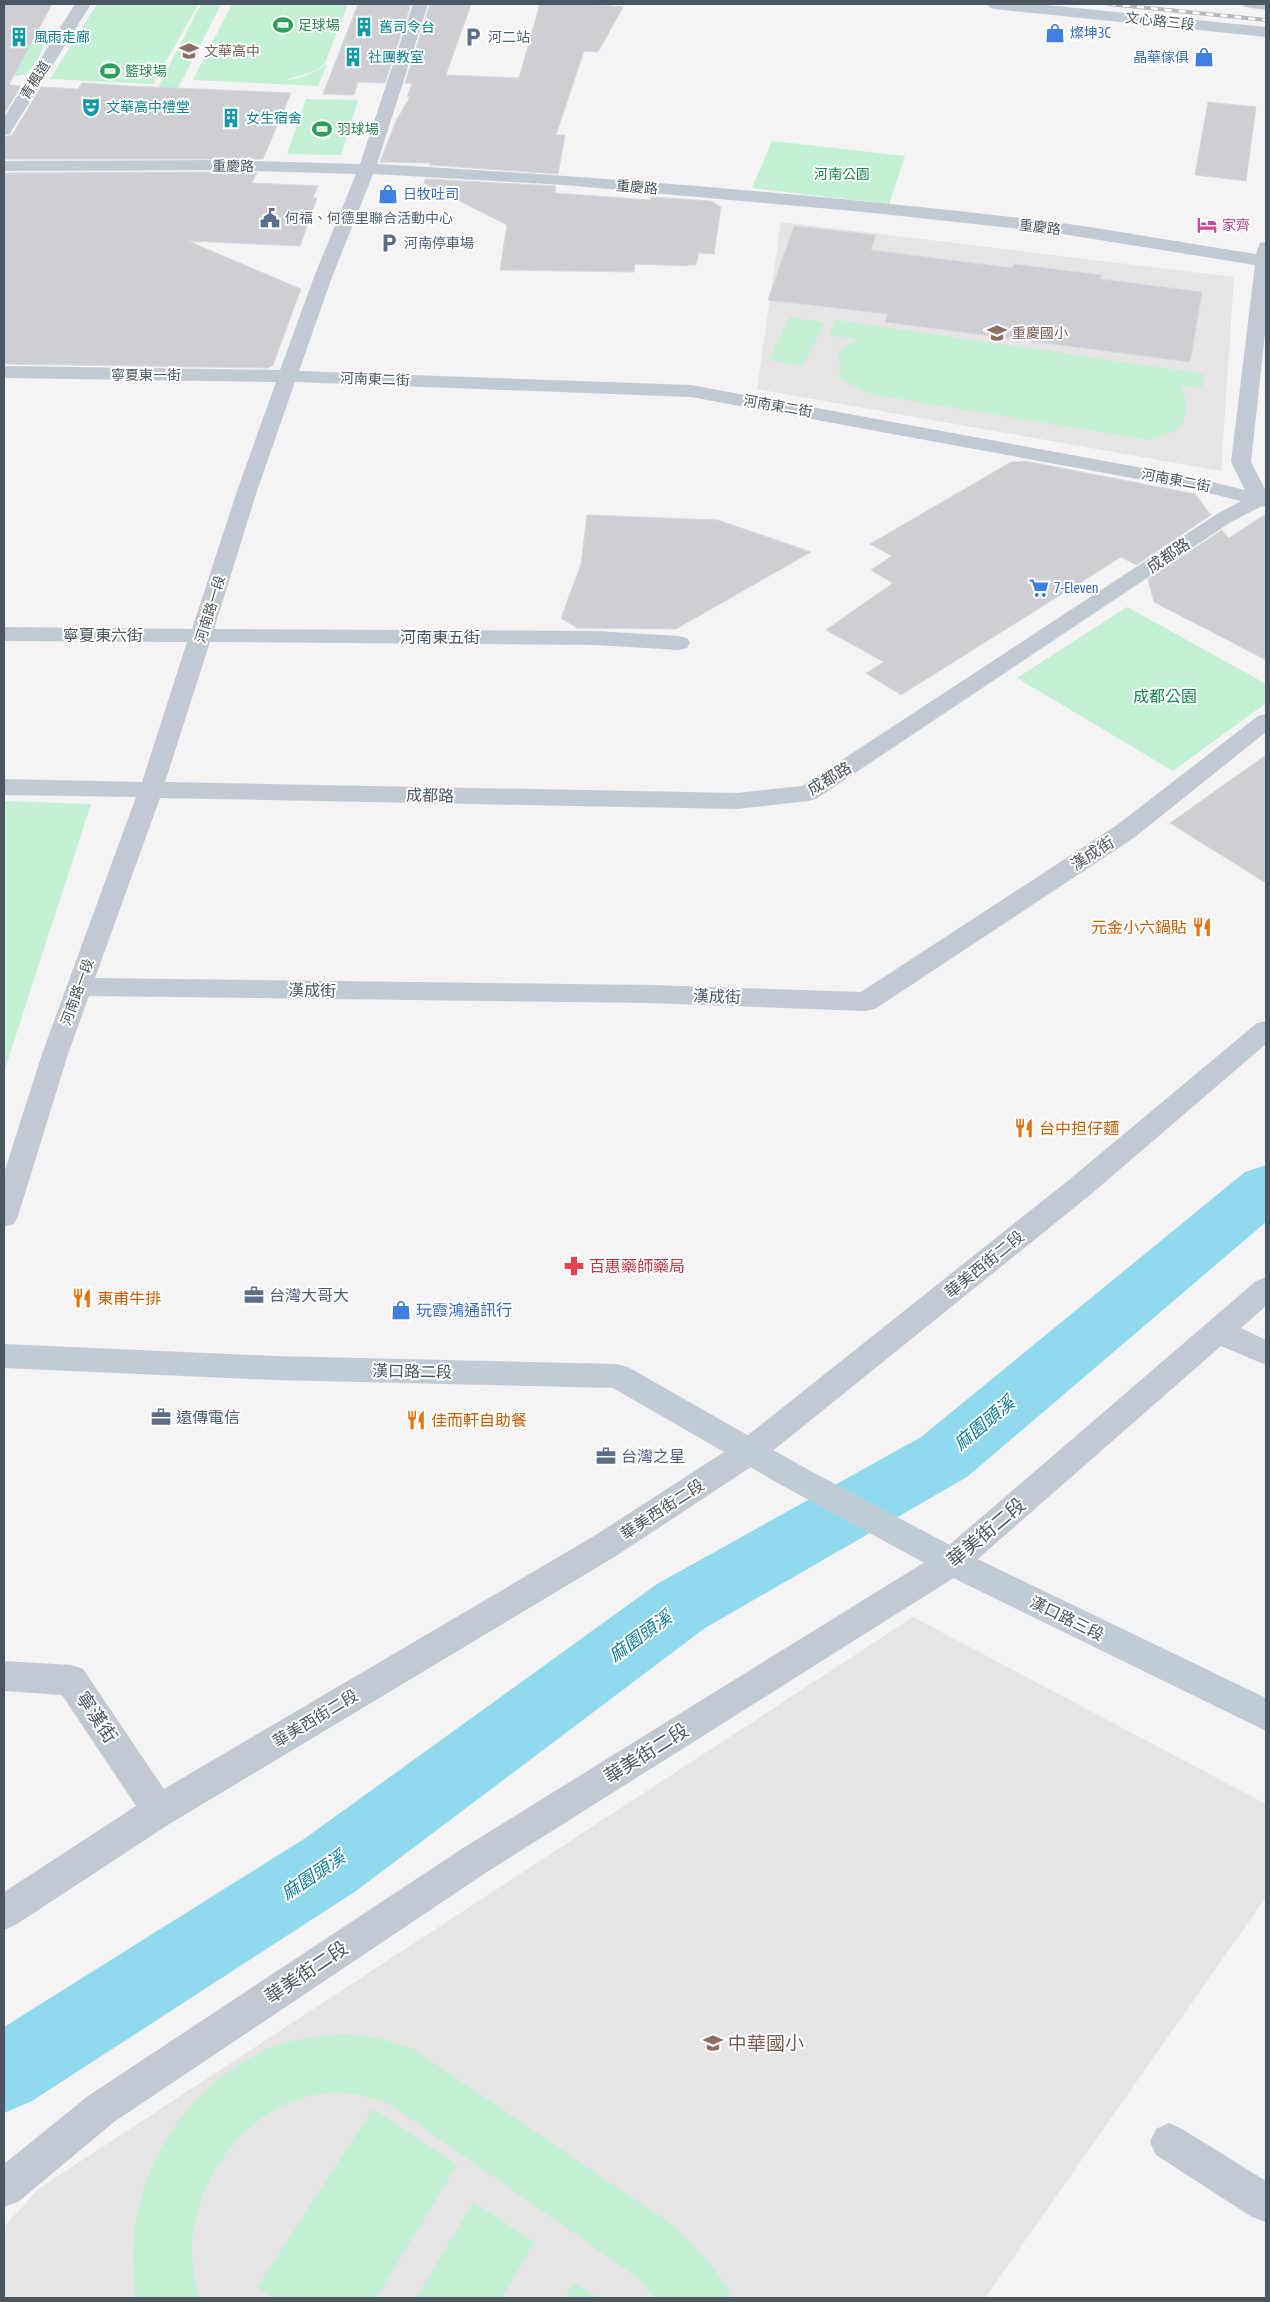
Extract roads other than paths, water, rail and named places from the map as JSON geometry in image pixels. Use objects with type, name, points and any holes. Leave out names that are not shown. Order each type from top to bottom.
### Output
[{"type":"street","name":"青楓道","points":[[4,130],[79,4]]},
{"type":"street","name":"河南路一段","points":[[4,1216],[55,1054],[151,790],[247,491],[323,277],[367,170],[420,4]]},
{"type":"street","name":"文心路三段","points":[[994,4],[1266,32]]},
{"type":"street","points":[[1250,4],[1266,5]]},
{"type":"street","name":"重慶路","points":[[4,166],[223,165],[565,180],[1056,228],[1266,256]]},
{"type":"street","points":[[1263,500],[1241,462],[1266,256]]},
{"type":"street","name":"寧夏東一街","points":[[4,372],[289,376]]},
{"type":"street","name":"河南東二街","points":[[289,376],[691,391],[1162,477],[1263,500]]},
{"type":"street","name":"成都路","points":[[4,786],[737,801],[808,793],[1224,518],[1263,500]]},
{"type":"street","name":"寧夏東六街","points":[[4,634],[202,635]]},
{"type":"street","name":"河南東五街","points":[[202,635],[596,638],[679,643]]},
{"type":"street","name":"漢成街","points":[[79,987],[650,994],[866,1002],[1126,831],[1266,720]]},
{"type":"street","name":"華美西街二段","points":[[4,1912],[159,1811],[605,1546],[749,1452],[1080,1186],[1266,1030]]},
{"type":"street","name":"華美街二段","points":[[4,2188],[101,2109],[466,1865],[952,1562],[1219,1332],[1266,1289]]},
{"type":"street","points":[[1219,1332],[1266,1353]]},
{"type":"street","name":"漢口路二段","points":[[4,1356],[274,1368],[617,1376],[868,1518]]},
{"type":"street","name":"漢口路三段","points":[[868,1518],[952,1562],[1266,1715]]},
{"type":"street","name":"寧漢街","points":[[4,1676],[71,1680],[87,1701],[159,1811]]},
{"type":"street","points":[[1169,2142],[1266,2202]]},
{"type":"waterway","name":"麻園頭溪","points":[[4,2073],[330,1865],[681,1606],[944,1457],[1266,1188]]},
{"type":"railway","points":[[1109,4],[1266,20]]},
{"type":"place","name":"足球場","points":[[283,25]]},
{"type":"place","name":"舊司令台","points":[[364,27]]},
{"type":"place","name":"燦坤3C","points":[[1055,33]]},
{"type":"place","name":"風雨走廊","points":[[19,37]]},
{"type":"place","name":"河二站","points":[[473,37]]},
{"type":"place","name":"文華高中","points":[[189,51]]},
{"type":"place","name":"社團教室","points":[[353,57]]},
{"type":"place","name":"晶華傢俱","points":[[1204,57]]},
{"type":"place","name":"籃球場","points":[[110,71]]},
{"type":"place","name":"文華高中禮堂","points":[[91,107]]},
{"type":"place","name":"女生宿舍","points":[[231,118]]},
{"type":"place","name":"羽球場","points":[[322,129]]},
{"type":"place","name":"日牧吐司","points":[[388,194]]},
{"type":"place","name":"何福、何德里聯合活動中心","points":[[270,218]]},
{"type":"place","name":"家齊","points":[[1207,225]]},
{"type":"place","name":"河南停車場","points":[[389,243]]},
{"type":"place","name":"重慶國小","points":[[997,333]]},
{"type":"place","name":"7-Eleven","points":[[1039,588]]},
{"type":"place","name":"元金小六鍋貼","points":[[1202,927]]},
{"type":"place","name":"台中担仔麵","points":[[1024,1128]]},
{"type":"place","name":"百惠藥師藥局","points":[[574,1266]]},
{"type":"place","name":"台灣大哥大","points":[[254,1295]]},
{"type":"place","name":"東甫牛排","points":[[82,1298]]},
{"type":"place","name":"玩霞鴻通訊行","points":[[401,1310]]},
{"type":"place","name":"遠傳電信","points":[[161,1417]]},
{"type":"place","name":"佳而軒自助餐","points":[[416,1420]]},
{"type":"place","name":"台灣之星","points":[[606,1456]]},
{"type":"place","name":"中華國小","points":[[713,2043]]},
{"type":"park label","name":"河南公園","points":[[842,174]]},
{"type":"park label","name":"成都公園","points":[[1165,696]]}]
